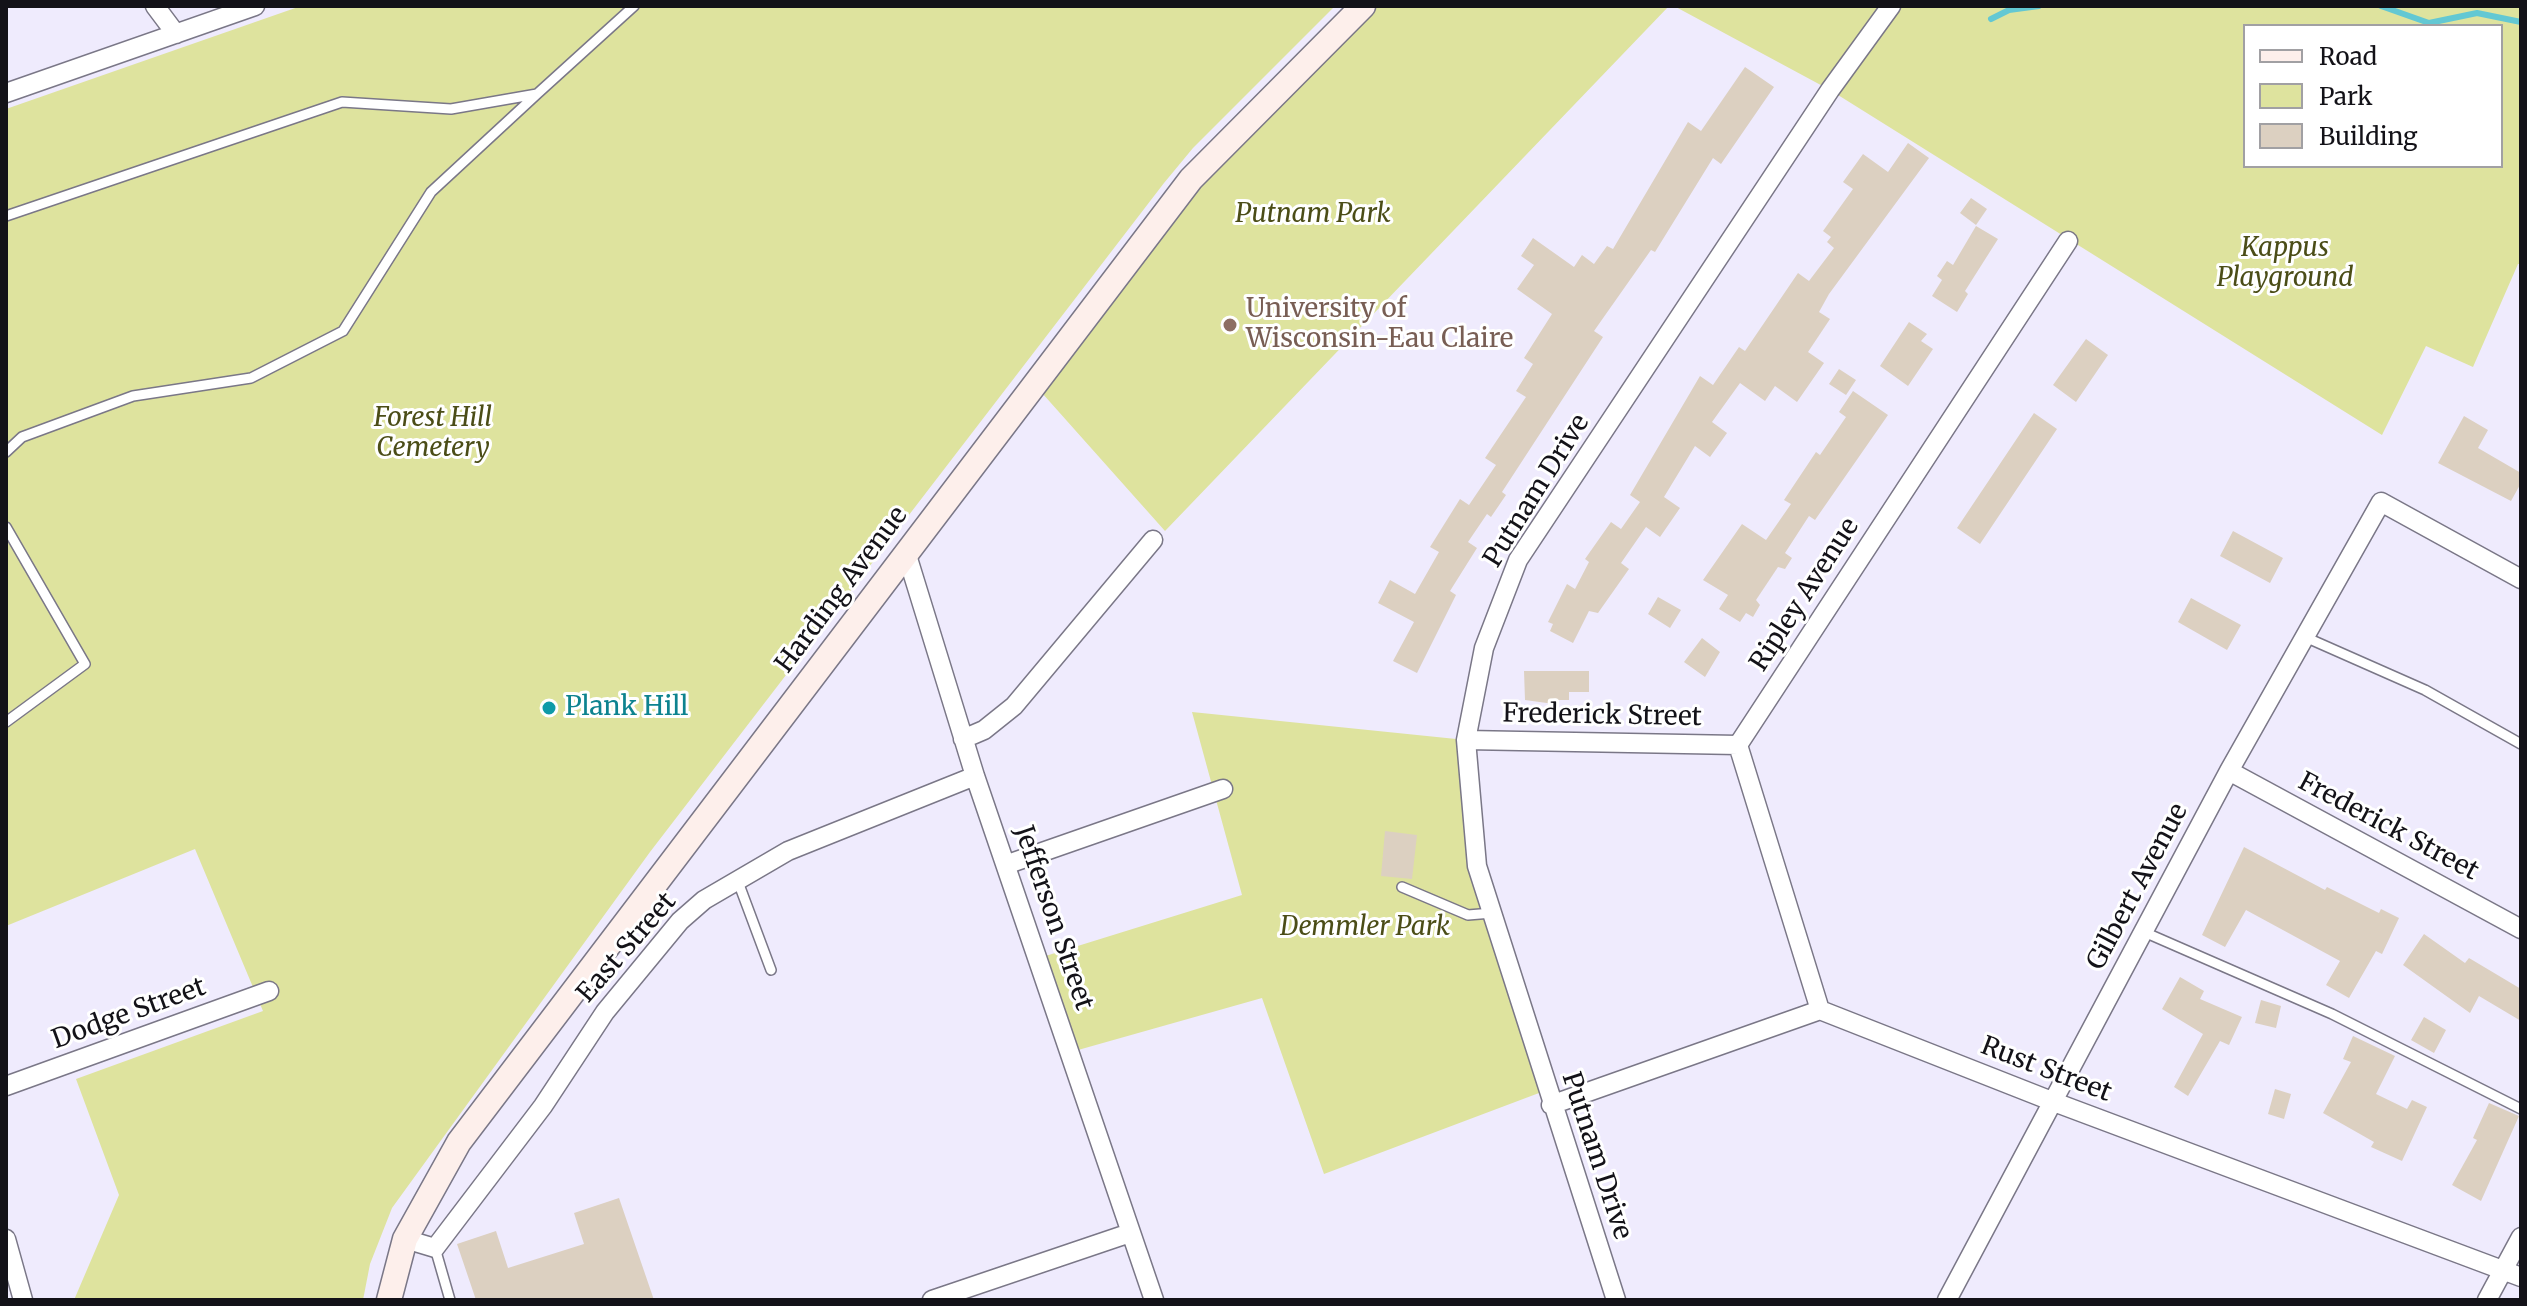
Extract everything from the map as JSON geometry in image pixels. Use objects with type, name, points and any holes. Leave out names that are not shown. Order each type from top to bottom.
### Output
[{"type":"main road","name":"Harding Avenue","points":[[389,1300],[405,1239],[459,1142],[1191,179],[1363,6]]},
{"type":"street","points":[[155,6],[176,34]]},
{"type":"street","points":[[6,93],[255,6]]},
{"type":"street","name":"Putnam Drive","points":[[1616,1300],[1551,1105],[1477,866],[1466,740],[1484,648],[1518,560],[1830,90],[1891,6]]},
{"type":"street","name":"Ripley Avenue","points":[[1738,745],[2068,241]]},
{"type":"street","name":"Gilbert Avenue","points":[[1947,1300],[2229,771],[2381,502],[2521,579]]},
{"type":"street","points":[[963,739],[984,730],[1014,706],[1153,540]]},
{"type":"street","name":"Jefferson Street","points":[[906,552],[975,776],[1008,864],[1154,1300]]},
{"type":"street","name":"Frederick Street","points":[[1466,740],[1738,745]]},
{"type":"street","points":[[1551,1105],[1820,1010],[1738,745]]},
{"type":"street","name":"Frederick Street","points":[[2229,771],[2521,929]]},
{"type":"street","name":"East Street","points":[[435,1248],[543,1106],[605,1012],[680,921],[737,879],[788,851],[975,776]]},
{"type":"street","points":[[1008,864],[1223,789]]},
{"type":"street","name":"Dodge Street","points":[[6,1086],[269,991]]},
{"type":"street","name":"Rust Street","points":[[1820,1010],[2054,1102],[2513,1272]]},
{"type":"street","points":[[932,1300],[1130,1233]]},
{"type":"street","points":[[2487,1300],[2513,1272],[2521,1237]]},
{"type":"street","points":[[405,1239],[435,1248]]},
{"type":"street","points":[[7,1243],[23,1300]]},
{"type":"lane","points":[[6,452],[22,437],[133,396],[251,378],[343,331],[431,192],[634,6]]},
{"type":"lane","points":[[6,216],[342,102],[451,109],[537,94]]},
{"type":"lane","points":[[6,527],[85,664],[6,722]]},
{"type":"lane","points":[[2305,637],[2425,690],[2521,744]]},
{"type":"lane","points":[[737,879],[771,970]]},
{"type":"lane","points":[[1402,887],[1468,915],[1492,913]]},
{"type":"lane","points":[[2144,932],[2332,1014],[2521,1109]]},
{"type":"lane","points":[[435,1248],[450,1300]]},
{"type":"green space","name":"Forest Hill Cemetery","points":[[301,6],[1335,6],[1193,148],[1164,183],[650,852],[392,1208],[370,1264],[363,1300],[74,1300],[119,1195],[76,1079],[263,1011],[195,849],[6,926],[6,109]]},
{"type":"green space","name":"Putnam Park","points":[[1363,6],[1669,6],[1165,531],[1034,384],[1191,179]]},
{"type":"green space","name":"Kappus Playground","points":[[1674,6],[2521,6],[2521,264],[2518,264],[2473,367],[2426,346],[2382,435],[1830,90]]},
{"type":"green space","name":"Demmler Park","points":[[1192,712],[1466,740],[1477,866],[1547,1090],[1324,1174],[1262,998],[1071,1052],[1039,958],[1242,895]]},
{"type":"building","points":[[1745,67],[1774,87],[1721,164],[1713,158],[1655,252],[1651,250],[1594,331],[1603,337],[1502,492],[1506,495],[1491,517],[1487,514],[1468,542],[1477,548],[1450,591],[1456,595],[1417,673],[1393,661],[1414,622],[1378,603],[1390,580],[1415,594],[1439,552],[1430,547],[1460,499],[1469,505],[1496,465],[1485,458],[1526,397],[1516,391],[1533,364],[1524,358],[1552,314],[1517,289],[1534,265],[1521,256],[1533,238],[1574,267],[1582,255],[1594,264],[1607,246],[1613,249],[1688,122],[1701,131]]},
{"type":"building","points":[[1908,143],[1929,158],[1819,312],[1830,319],[1808,352],[1824,363],[1797,402],[1775,386],[1765,401],[1740,383],[1712,422],[1727,433],[1710,457],[1695,446],[1664,497],[1680,508],[1660,537],[1646,527],[1621,563],[1629,569],[1598,613],[1589,611],[1573,643],[1550,631],[1553,624],[1548,622],[1567,584],[1575,589],[1589,562],[1585,559],[1611,522],[1621,529],[1640,502],[1630,495],[1700,376],[1713,385],[1739,347],[1745,351],[1798,273],[1809,281],[1834,248],[1827,242],[1831,237],[1823,231],[1853,189],[1843,182],[1863,154],[1888,172]]},
{"type":"building","points":[[1971,198],[1987,209],[1976,225],[1960,213]]},
{"type":"building","points":[[1976,226],[1998,239],[1965,291],[1968,294],[1957,312],[1932,296],[1942,280],[1937,276],[1947,261],[1953,265]]},
{"type":"building","points":[[1909,322],[1927,334],[1921,341],[1933,349],[1908,386],[1880,366]]},
{"type":"building","points":[[2086,339],[2108,355],[2076,402],[2053,385]]},
{"type":"building","points":[[1839,369],[1856,380],[1846,395],[1829,384]]},
{"type":"building","points":[[1853,391],[1888,415],[1815,520],[1809,516],[1785,553],[1792,558],[1785,569],[1778,567],[1756,600],[1760,605],[1753,617],[1746,613],[1740,622],[1719,609],[1728,595],[1703,580],[1742,524],[1766,540],[1791,504],[1784,500],[1816,452],[1820,455],[1846,417],[1839,412]]},
{"type":"building","points":[[2034,413],[2057,429],[1980,544],[1957,528]]},
{"type":"building","points":[[2464,416],[2488,430],[2478,448],[2521,473],[2521,483],[2511,501],[2438,463]]},
{"type":"building","points":[[2233,531],[2283,558],[2270,583],[2220,556]]},
{"type":"building","points":[[1658,597],[1681,610],[1670,628],[1648,614]]},
{"type":"building","points":[[2191,598],[2241,625],[2227,650],[2178,622]]},
{"type":"building","points":[[1702,638],[1720,652],[1705,677],[1684,662]]},
{"type":"building","points":[[1524,671],[1589,671],[1589,692],[1569,692],[1569,700],[1555,700],[1554,704],[1525,700]]},
{"type":"building","points":[[1385,831],[1417,835],[1412,879],[1381,876]]},
{"type":"building","points":[[2244,847],[2325,890],[2327,887],[2379,913],[2381,909],[2399,918],[2382,954],[2376,951],[2349,998],[2326,985],[2340,961],[2246,910],[2225,947],[2202,935]]},
{"type":"building","points":[[2424,934],[2465,963],[2469,958],[2521,989],[2521,1021],[2479,996],[2470,1013],[2403,965]]},
{"type":"building","points":[[2180,977],[2204,991],[2200,999],[2242,1017],[2229,1045],[2220,1041],[2188,1096],[2174,1087],[2203,1034],[2162,1009]]},
{"type":"building","points":[[2261,1000],[2281,1006],[2276,1028],[2255,1023]]},
{"type":"building","points":[[2424,1017],[2446,1030],[2434,1053],[2411,1040]]},
{"type":"building","points":[[2353,1036],[2395,1056],[2376,1094],[2407,1109],[2412,1100],[2427,1107],[2402,1161],[2371,1147],[2374,1142],[2323,1113],[2351,1062],[2343,1059]]},
{"type":"building","points":[[2275,1089],[2291,1094],[2284,1119],[2268,1114]]},
{"type":"building","points":[[2489,1103],[2519,1116],[2481,1201],[2452,1185],[2477,1140],[2473,1138]]},
{"type":"building","points":[[619,1198],[654,1300],[476,1300],[457,1244],[496,1231],[508,1268],[584,1244],[574,1213]]},
{"type":"waterway","points":[[1991,19],[2009,10],[2039,6]]},
{"type":"waterway","points":[[2381,6],[2429,23],[2477,13],[2521,22]]},
{"type":"place","name":"University of Wisconsin-Eau Claire","points":[[1230,325]]},
{"type":"place","name":"Plank Hill","points":[[549,708]]}]
